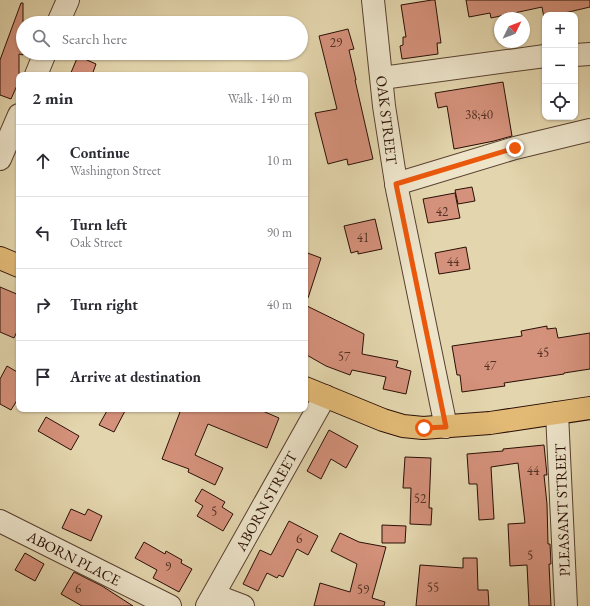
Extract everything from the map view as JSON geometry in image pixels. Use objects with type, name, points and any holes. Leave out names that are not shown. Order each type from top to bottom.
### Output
[{"type":"main road","points":[[0,258],[16,265]]},
{"type":"main road","points":[[308,389],[358,411],[403,426],[424,428],[490,423],[590,408]]},
{"type":"street","points":[[61,16],[68,0]]},
{"type":"street","name":"OAK STREET","points":[[374,0],[384,106],[396,184],[446,427]]},
{"type":"street","points":[[578,55],[590,54]]},
{"type":"street","points":[[382,78],[542,56]]},
{"type":"street","points":[[37,72],[43,60]]},
{"type":"street","points":[[0,159],[16,122]]},
{"type":"street","points":[[396,184],[515,148],[590,130]]},
{"type":"street","name":"ABORN STREET","points":[[211,600],[325,396]]},
{"type":"street","name":"PLEASANT STREET","points":[[558,413],[566,606]]},
{"type":"street","name":"ABORN PLACE","points":[[0,521],[170,606]]},
{"type":"street","points":[[211,600],[243,606]]},
{"type":"building","points":[[435,0],[441,43],[437,43],[438,54],[402,59],[400,46],[403,45],[403,37],[406,37],[401,5]]},
{"type":"building","points":[[466,0],[590,0],[590,7],[569,12],[543,12],[542,7],[519,12],[494,12],[494,17],[491,18],[490,13],[469,17]]},
{"type":"building","points":[[21,3],[23,3],[23,16],[16,16]]},
{"type":"building","points":[[16,17],[16,60],[19,60],[19,72],[16,72],[16,88],[11,99],[0,95],[0,60]]},
{"type":"building","points":[[348,29],[354,49],[349,50],[373,159],[348,165],[347,159],[328,164],[315,113],[337,109],[319,36]]},
{"type":"building","points":[[76,60],[87,60],[96,64],[93,72],[71,72]]},
{"type":"building","points":[[503,82],[512,136],[454,149],[447,106],[438,108],[435,93]]},
{"type":"building","points":[[472,187],[475,201],[458,204],[455,190]]},
{"type":"building","points":[[455,193],[460,218],[428,223],[423,199]]},
{"type":"building","points":[[375,219],[382,249],[358,254],[358,251],[351,253],[344,226]]},
{"type":"building","points":[[466,247],[470,269],[439,274],[435,253]]},
{"type":"building","points":[[308,253],[321,258],[308,298]]},
{"type":"building","points":[[0,287],[16,294],[16,334],[14,338],[0,332]]},
{"type":"building","points":[[308,306],[364,334],[362,354],[398,361],[396,367],[411,371],[406,394],[383,389],[386,377],[352,370],[350,375],[326,366],[308,356]]},
{"type":"building","points":[[547,326],[547,329],[556,328],[558,338],[590,333],[590,369],[504,383],[505,386],[462,392],[460,375],[457,375],[452,346],[522,336],[521,331]]},
{"type":"building","points":[[7,366],[16,371],[16,402],[11,410],[0,404],[0,379]]},
{"type":"building","points":[[106,412],[124,412],[114,432],[99,425]]},
{"type":"building","points":[[180,412],[265,412],[279,418],[267,448],[208,424],[195,455],[223,468],[215,485],[188,472],[189,469],[162,459]]},
{"type":"building","points":[[46,417],[79,436],[71,450],[38,431]]},
{"type":"building","points":[[329,430],[358,446],[346,468],[331,459],[321,479],[307,471]]},
{"type":"building","points":[[544,445],[547,475],[544,475],[547,504],[548,544],[550,544],[551,564],[549,564],[551,606],[529,606],[527,565],[510,566],[508,524],[525,523],[518,463],[491,467],[494,519],[479,520],[477,484],[469,484],[467,454]]},
{"type":"building","points":[[405,457],[431,458],[429,508],[432,508],[431,525],[410,524],[411,488],[403,488]]},
{"type":"building","points":[[202,489],[225,502],[222,507],[233,514],[223,531],[197,516],[203,506],[195,501]]},
{"type":"building","points":[[71,509],[85,515],[88,509],[102,516],[91,541],[62,528]]},
{"type":"building","points":[[289,521],[318,536],[308,555],[297,549],[283,577],[279,575],[277,578],[267,573],[258,591],[243,584],[260,550],[271,555]]},
{"type":"building","points":[[382,525],[406,526],[405,543],[382,543]]},
{"type":"building","points":[[340,533],[359,542],[386,547],[372,598],[385,602],[384,606],[314,606],[320,583],[350,592],[357,564],[331,551]]},
{"type":"building","points":[[144,542],[165,554],[166,551],[182,560],[181,563],[192,569],[179,592],[153,578],[157,570],[135,558]]},
{"type":"building","points":[[25,553],[44,564],[35,581],[15,570]]},
{"type":"building","points":[[463,558],[477,558],[478,590],[488,590],[489,606],[416,606],[420,565],[463,568]]},
{"type":"building","points":[[74,572],[102,586],[133,606],[82,606],[61,594]]},
{"type":"route","points":[[424,428],[446,427],[433,370],[396,184],[515,148]]}]
